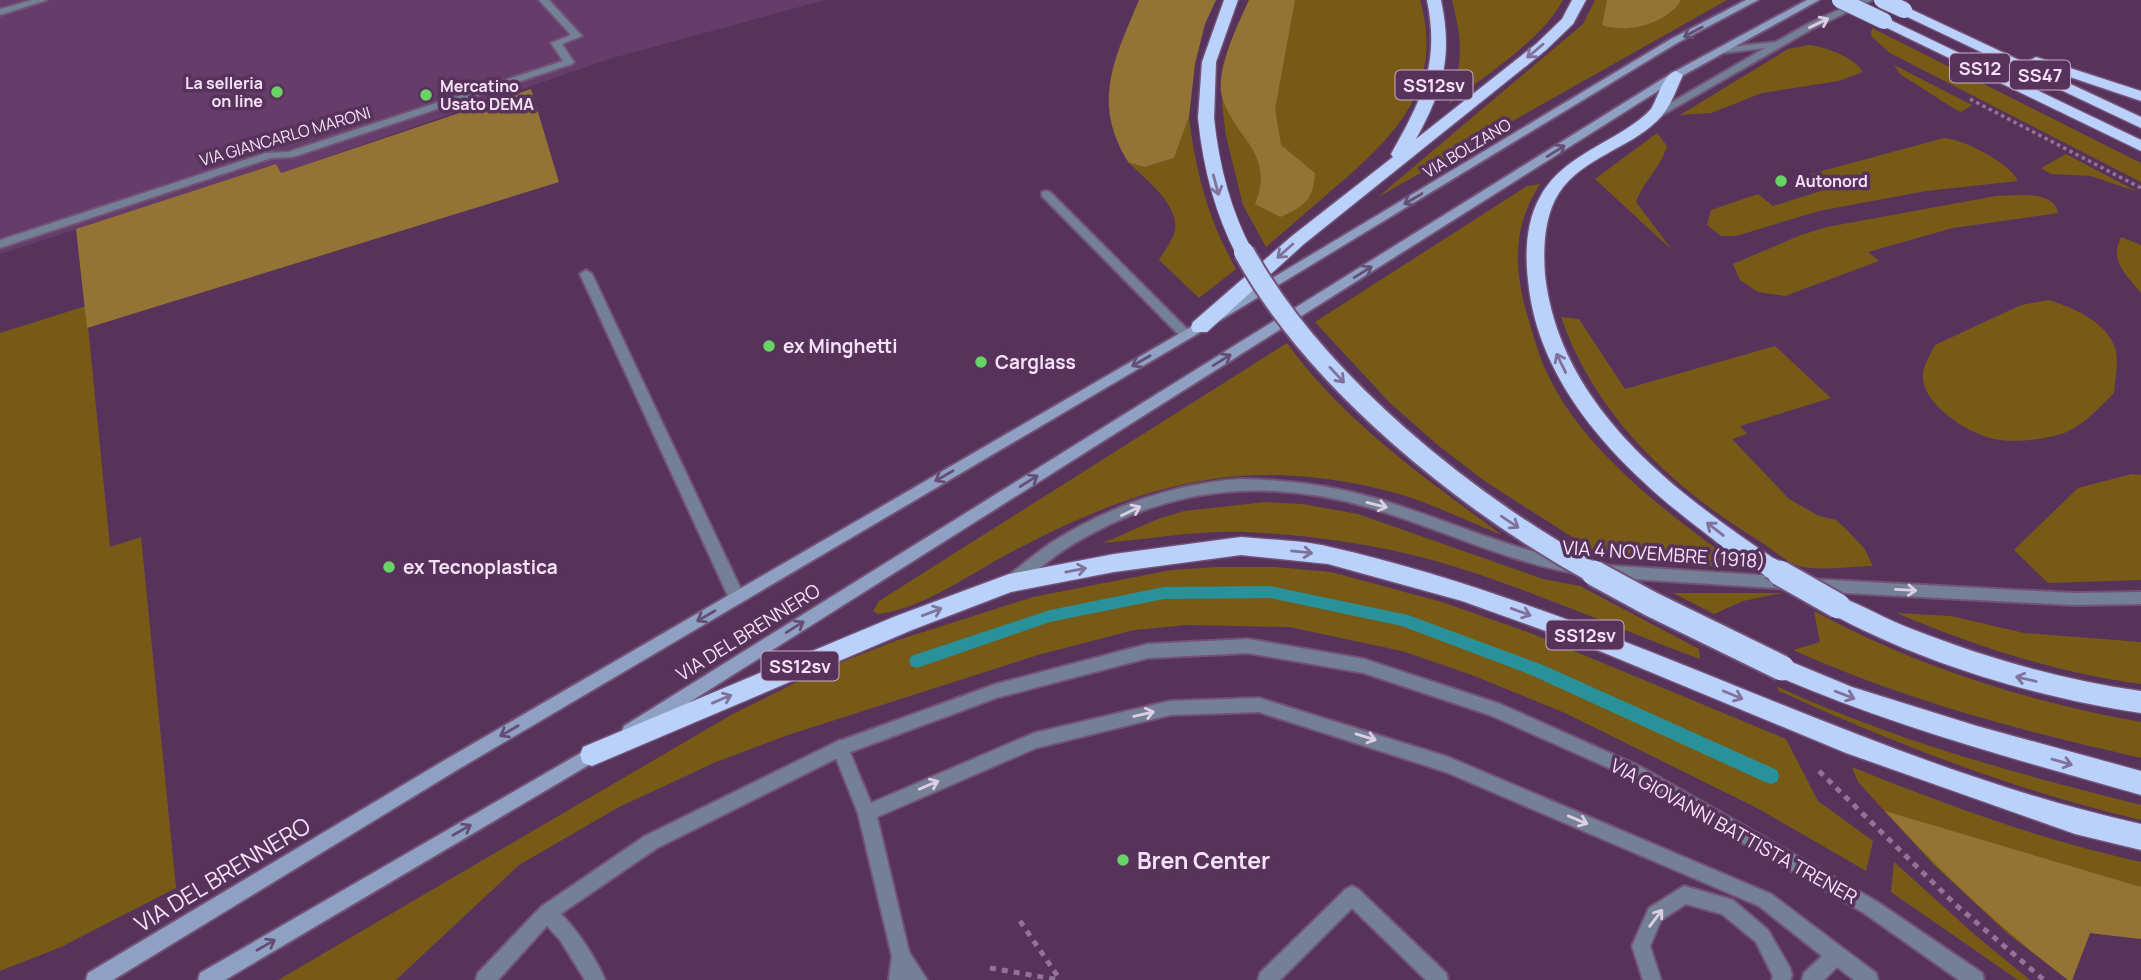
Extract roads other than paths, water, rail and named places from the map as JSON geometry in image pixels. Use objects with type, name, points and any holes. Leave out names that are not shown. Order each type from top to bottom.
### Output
[{"type":"highway","name":"SS12sv","points":[[1231,0],[1209,62],[1206,118],[1209,160],[1219,194],[1242,251],[1278,305],[1334,373],[1389,427],[1472,496],[1529,535],[1679,621],[1848,696],[1977,737],[2141,783]]},
{"type":"highway","name":"SS12sv","points":[[1395,162],[1429,102],[1441,59],[1440,21],[1434,0]]},
{"type":"highway","name":"SS12sv","points":[[1193,331],[1298,240],[1541,47],[1568,21],[1578,0]]},
{"type":"highway","name":"SS12","points":[[1840,0],[2077,115]]},
{"type":"highway","points":[[1882,0],[1938,27],[2141,96]]},
{"type":"highway","name":"SS47","points":[[1938,27],[2141,123]]},
{"type":"highway","points":[[1676,75],[1653,116],[1585,160],[1554,188],[1536,228],[1535,277],[1546,329],[1576,391],[1633,458],[1686,506],[1735,545],[1770,568],[1847,611],[1903,636],[2009,675],[2112,699],[2141,702]]},
{"type":"highway","points":[[2077,115],[2141,153]]},
{"type":"highway","name":"SS47","points":[[2077,115],[2141,146]]},
{"type":"highway","name":"SS12sv","points":[[592,755],[904,623],[1009,583],[1114,563],[1241,546],[1328,555],[1463,592],[1598,640],[1846,742],[2075,822],[2141,837]]},
{"type":"main road","name":"VIA BOLZANO","points":[[1193,331],[1674,41],[1753,0]]},
{"type":"main road","points":[[1676,75],[1814,0]]},
{"type":"main road","name":"VIA DEL BRENNERO","points":[[207,980],[592,755],[1676,75]]},
{"type":"main road","name":"VIA DEL BRENNERO","points":[[94,980],[452,765],[1193,331]]},
{"type":"street","points":[[0,12],[42,0]]},
{"type":"street","name":"VIA GIANCARLO MARONI","points":[[0,244],[270,155],[289,155],[569,62],[556,43],[577,36],[544,0]]},
{"type":"street","points":[[1653,116],[1782,43],[1867,0]]},
{"type":"street","points":[[1723,50],[1782,43]]},
{"type":"street","points":[[1046,194],[1193,331]]},
{"type":"street","name":"VIA DEL BRENNERO","points":[[586,274],[737,598]]},
{"type":"street","name":"VIA 4 NOVEMBRE (1918)","points":[[1009,583],[1063,543],[1150,502],[1218,486],[1275,486],[1333,493],[1389,508],[1546,564],[1591,570],[2074,599],[2141,598]]},
{"type":"street","name":"VIA GIOVANNI BATTISTA TRENER","points":[[485,980],[547,914],[651,842],[840,748],[996,691],[1148,651],[1248,646],[1364,666],[1494,709],[1633,771],[1870,907],[1975,980]]},
{"type":"street","points":[[867,813],[1034,741],[1170,708],[1258,705],[1374,739],[1448,765],[1765,900],[1869,980]]},
{"type":"street","points":[[840,748],[867,813],[901,956],[898,980]]},
{"type":"street","points":[[1267,980],[1352,895],[1439,980]]},
{"type":"street","points":[[1652,980],[1641,946],[1656,914],[1684,895],[1727,906],[1762,936],[1783,975],[1782,980]]},
{"type":"street","points":[[547,914],[566,934],[596,980]]},
{"type":"street","points":[[1811,980],[1836,955]]},
{"type":"street","points":[[901,956],[918,980]]},
{"type":"waterway","points":[[917,661],[1050,616],[1164,593],[1270,592],[1403,620],[1537,670],[1771,776]]},
{"type":"place","name":"La selleria on line","points":[[277,92]]},
{"type":"place","name":"Mercatino Usato DEMA","points":[[426,95]]},
{"type":"place","name":"Autonord","points":[[1781,181]]},
{"type":"place","name":"ex Minghetti","points":[[769,346]]},
{"type":"place","name":"Carglass","points":[[981,362]]},
{"type":"place","name":"ex Tecnoplastica","points":[[389,567]]},
{"type":"place","name":"Bren Center","points":[[1123,860]]}]
